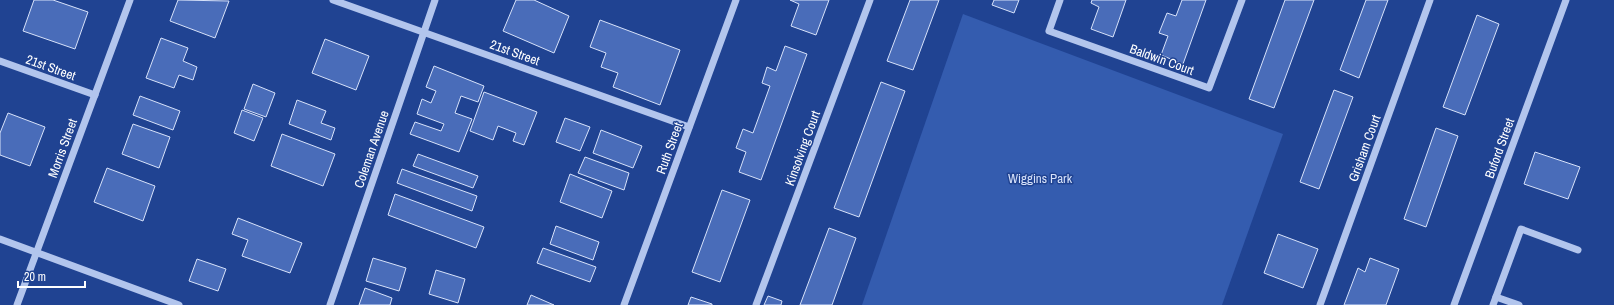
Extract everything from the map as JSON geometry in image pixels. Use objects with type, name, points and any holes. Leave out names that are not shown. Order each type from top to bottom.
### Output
[{"type":"street","name":"Morris Street","points":[[17,305],[130,0]]},
{"type":"street","name":"21st Street","points":[[332,0],[423,31],[689,128]]},
{"type":"street","name":"Coleman Avenue","points":[[330,305],[423,31],[435,0]]},
{"type":"street","name":"Ruth Street","points":[[624,305],[736,0]]},
{"type":"street","name":"Kinsolving Court","points":[[756,305],[870,0]]},
{"type":"street","name":"Baldwin Court","points":[[1060,0],[1049,31],[1209,88],[1242,0]]},
{"type":"street","name":"Grisham Court","points":[[1320,305],[1430,0]]},
{"type":"street","name":"Buford Street","points":[[1454,305],[1566,0]]},
{"type":"street","name":"21st Street","points":[[0,61],[95,95]]},
{"type":"street","points":[[1493,305],[1521,229],[1578,250]]},
{"type":"street","points":[[0,239],[179,305]]},
{"type":"street","points":[[1496,297],[1519,305]]},
{"type":"green space","name":"Wiggins Park","points":[[963,14],[1283,134],[1222,305],[862,305]]},
{"type":"building","points":[[34,0],[53,0],[88,12],[75,49],[23,31]]},
{"type":"building","points":[[178,0],[229,1],[215,38],[170,21]]},
{"type":"building","points":[[516,0],[534,0],[569,16],[554,53],[503,31]]},
{"type":"building","points":[[790,0],[829,0],[816,35],[791,26],[799,4]]},
{"type":"building","points":[[910,0],[939,0],[913,70],[887,61]]},
{"type":"building","points":[[994,0],[1019,0],[1014,13],[992,5]]},
{"type":"building","points":[[1092,0],[1126,0],[1113,37],[1091,29],[1099,7],[1091,3]]},
{"type":"building","points":[[1182,0],[1206,0],[1183,64],[1161,55],[1168,36],[1159,33],[1167,13],[1176,16]]},
{"type":"building","points":[[1285,0],[1314,0],[1274,108],[1249,99]]},
{"type":"building","points":[[1366,0],[1388,0],[1359,78],[1340,70]]},
{"type":"building","points":[[1477,15],[1499,24],[1465,115],[1443,107]]},
{"type":"building","points":[[600,20],[680,50],[660,105],[613,87],[618,73],[601,67],[606,53],[590,47]]},
{"type":"building","points":[[161,38],[188,48],[183,61],[197,67],[193,80],[179,75],[174,88],[146,78]]},
{"type":"building","points":[[325,39],[369,56],[356,90],[312,73]]},
{"type":"building","points":[[785,46],[807,54],[761,180],[739,172],[746,152],[736,148],[743,129],[753,133],[770,86],[762,83],[767,67],[776,71]]},
{"type":"building","points":[[434,66],[484,86],[478,102],[461,96],[455,113],[472,119],[459,152],[410,134],[415,122],[441,131],[444,124],[417,114],[422,99],[431,103],[436,91],[426,87]]},
{"type":"building","points":[[881,82],[905,91],[859,217],[834,208]]},
{"type":"building","points":[[253,84],[275,93],[266,117],[244,109]]},
{"type":"building","points":[[1334,90],[1353,97],[1319,189],[1300,182]]},
{"type":"building","points":[[484,92],[537,112],[524,145],[513,141],[516,133],[498,126],[493,140],[470,131]]},
{"type":"building","points":[[140,96],[180,111],[173,130],[133,115]]},
{"type":"building","points":[[297,100],[326,111],[321,123],[335,128],[331,140],[289,124]]},
{"type":"building","points":[[242,110],[263,118],[254,141],[234,133]]},
{"type":"building","points":[[8,113],[45,127],[30,166],[0,155],[0,133]]},
{"type":"building","points":[[565,118],[590,127],[580,151],[556,142]]},
{"type":"building","points":[[133,124],[170,137],[159,168],[122,154]]},
{"type":"building","points":[[1436,128],[1458,136],[1426,227],[1404,219]]},
{"type":"building","points":[[601,130],[642,146],[633,168],[593,153]]},
{"type":"building","points":[[282,134],[335,154],[323,186],[271,166]]},
{"type":"building","points":[[1535,152],[1580,167],[1568,199],[1524,184]]},
{"type":"building","points":[[418,154],[478,176],[473,188],[413,166]]},
{"type":"building","points":[[585,157],[629,173],[624,190],[578,173]]},
{"type":"building","points":[[107,168],[155,186],[143,221],[94,202]]},
{"type":"building","points":[[402,169],[477,196],[472,211],[397,183]]},
{"type":"building","points":[[570,174],[612,191],[602,218],[560,202]]},
{"type":"building","points":[[722,190],[750,200],[720,282],[692,272]]},
{"type":"building","points":[[395,194],[484,227],[476,248],[388,215]]},
{"type":"building","points":[[238,218],[302,243],[290,273],[242,256],[248,240],[232,234]]},
{"type":"building","points":[[556,226],[599,242],[593,260],[550,244]]},
{"type":"building","points":[[829,228],[856,238],[832,305],[800,305]]},
{"type":"building","points":[[1278,234],[1318,249],[1303,288],[1264,273]]},
{"type":"building","points":[[543,248],[596,267],[590,282],[537,263]]},
{"type":"building","points":[[373,258],[406,268],[399,291],[366,281]]},
{"type":"building","points":[[1370,258],[1399,269],[1386,305],[1344,305],[1358,268],[1365,272]]},
{"type":"building","points":[[197,259],[226,269],[218,291],[189,281]]},
{"type":"building","points":[[436,270],[465,279],[458,303],[429,294]]},
{"type":"building","points":[[365,288],[392,298],[390,305],[359,305]]},
{"type":"building","points":[[531,295],[554,305],[527,305]]},
{"type":"building","points":[[768,296],[782,301],[781,305],[764,305]]},
{"type":"building","points":[[691,297],[712,304],[712,305],[688,305]]}]
